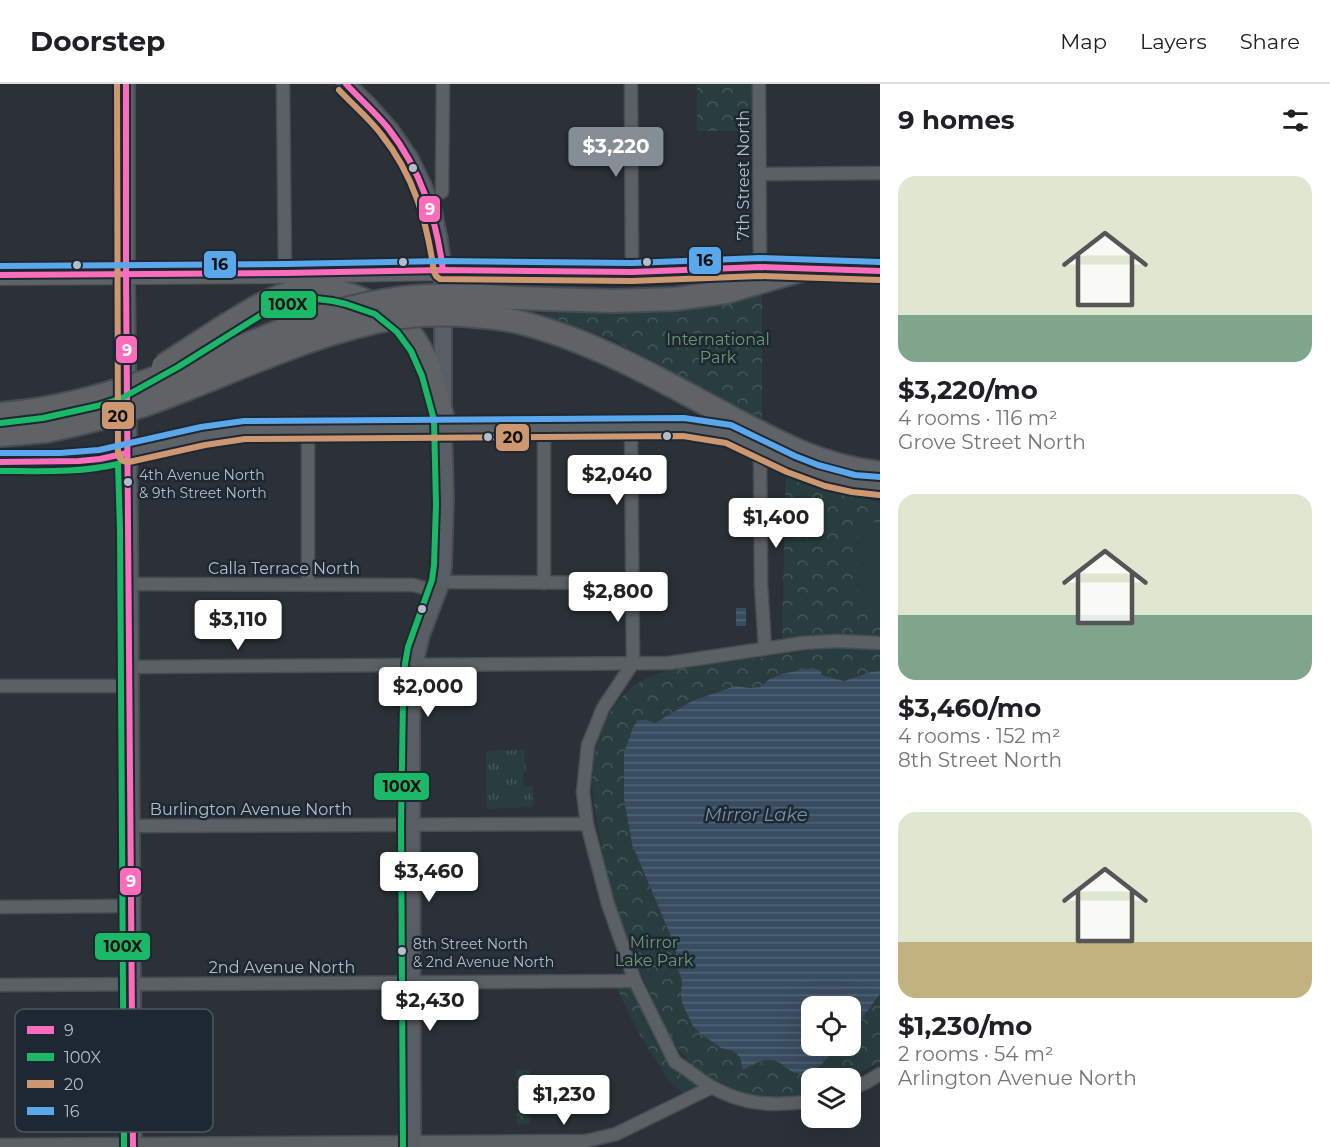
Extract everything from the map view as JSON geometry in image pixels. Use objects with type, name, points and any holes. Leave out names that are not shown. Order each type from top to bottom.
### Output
[{"type":"highway","points":[[0,435],[316,318],[382,300],[476,296],[625,301],[675,299],[726,292],[805,269]]},
{"type":"highway","points":[[120,390],[262,304],[298,291],[317,290],[348,295],[379,306],[404,326],[418,346],[431,373],[443,424]]},
{"type":"highway","points":[[0,414],[44,420],[98,420],[148,404],[318,338],[402,317],[469,315],[515,321],[545,328],[605,352],[798,452],[841,467],[880,473]]},
{"type":"main road","points":[[126,84],[132,1009]]},
{"type":"main road","points":[[346,84],[390,130],[414,168],[432,211],[440,240],[443,270],[445,525],[443,566],[439,587],[421,635],[414,664],[411,723],[412,1145]]},
{"type":"main road","points":[[0,275],[443,270],[632,272],[760,267],[880,271]]},
{"type":"main road","points":[[0,462],[100,459],[203,436],[244,430],[443,424],[544,428],[684,427],[718,431],[824,478],[880,486]]},
{"type":"street","points":[[283,84],[285,273]]},
{"type":"street","points":[[442,192],[443,84]]},
{"type":"street","points":[[631,84],[632,272]]},
{"type":"street","name":"7th Street North","points":[[759,84],[760,267]]},
{"type":"street","points":[[759,174],[880,173]]},
{"type":"street","points":[[544,428],[544,583]]},
{"type":"street","points":[[631,428],[633,663],[603,708],[588,745],[583,792],[587,824],[608,904],[635,981],[675,1062],[712,1087],[737,1099],[758,1104],[801,1102]]},
{"type":"street","points":[[308,429],[309,584]]},
{"type":"street","points":[[760,449],[765,649]]},
{"type":"street","name":"Calla Terrace North","points":[[130,584],[439,587],[544,583],[632,583]]},
{"type":"street","points":[[130,667],[669,663],[803,643],[864,641],[880,643]]},
{"type":"street","points":[[0,686],[130,686]]},
{"type":"street","name":"Burlington Avenue North","points":[[131,826],[587,824]]},
{"type":"street","points":[[0,907],[132,906]]},
{"type":"street","name":"2nd Avenue North","points":[[0,985],[635,981]]},
{"type":"street","points":[[861,1085],[880,1074]]},
{"type":"street","points":[[0,1145],[552,1144],[586,1141],[616,1134],[712,1087]]},
{"type":"green space","points":[[697,84],[752,84],[752,131],[697,131]]},
{"type":"green space","name":"International Park","points":[[762,293],[762,419],[612,339],[540,313],[679,311],[718,305]]},
{"type":"green space","points":[[786,469],[880,503],[880,637],[831,635],[782,641]]},
{"type":"green space","points":[[858,522],[880,522],[880,608],[858,608]]},
{"type":"green space","name":"Mirror Lake Park","points":[[844,647],[880,649],[880,671],[844,681],[822,675],[820,670],[812,668],[781,674],[768,680],[761,687],[735,686],[692,701],[655,723],[647,720],[633,727],[624,753],[624,799],[632,844],[675,946],[677,966],[682,981],[681,993],[701,1034],[721,1048],[733,1051],[741,1057],[743,1069],[757,1062],[770,1061],[782,1064],[795,1073],[801,1071],[801,1094],[764,1097],[741,1093],[712,1081],[679,1049],[663,1023],[624,928],[606,868],[595,812],[593,768],[603,726],[608,716],[620,699],[640,682],[668,671],[684,668]]},
{"type":"green space","points":[[524,750],[526,771],[523,772],[523,786],[533,786],[533,807],[487,809],[486,751]]},
{"type":"green space","points":[[616,987],[632,987],[682,1072],[700,1086],[684,1094],[669,1081],[637,1030]]},
{"type":"green space","name":"Mirror Lake Park","points":[[880,994],[880,1062],[861,1072],[861,1068],[809,1068],[829,1056],[861,1056],[861,1019]]},
{"type":"green space","points":[[516,1070],[530,1070],[530,1124],[517,1124]]},
{"type":"water","points":[[736,608],[746,608],[746,626],[736,626]]},
{"type":"water","name":"Mirror Lake","points":[[812,668],[820,670],[822,675],[844,681],[880,671],[880,994],[861,1019],[861,996],[801,996],[801,1056],[828,1056],[818,1068],[801,1068],[801,1074],[790,1071],[771,1060],[758,1062],[743,1070],[740,1057],[733,1051],[721,1048],[693,1026],[682,1003],[682,981],[677,966],[675,946],[632,844],[624,799],[624,753],[633,727],[638,720],[655,723],[692,701],[735,686],[761,687],[768,680],[781,674]]},
{"type":"transit line","name":"20","points":[[117,84],[118,453],[123,461],[129,462],[205,445],[245,439],[683,436],[726,443],[787,472],[825,486],[879,495]]},
{"type":"transit line","name":"9","points":[[126,84],[132,1009]]},
{"type":"transit line","name":"9","points":[[346,84],[388,128],[410,161],[431,213],[443,270]]},
{"type":"transit line","name":"20","points":[[339,90],[376,128],[402,166],[423,217],[434,272],[440,279],[632,281],[760,276],[880,280]]},
{"type":"transit line","name":"16","points":[[0,266],[443,261],[632,263],[760,258],[880,262]]},
{"type":"transit line","name":"9","points":[[0,275],[443,270],[632,272],[760,267],[880,271]]},
{"type":"transit line","name":"100X","points":[[1,423],[43,418],[122,398],[178,367],[266,312],[301,300],[333,301],[375,314],[397,332],[411,351],[422,376],[434,420],[436,505],[432,580],[408,647],[403,701],[401,824],[403,1147]]},
{"type":"transit line","name":"16","points":[[0,453],[60,453],[99,450],[201,427],[244,421],[684,418],[731,425],[818,465],[855,475],[880,477]]},
{"type":"transit line","name":"9","points":[[0,462],[79,461],[127,453]]},
{"type":"transit line","name":"100X","points":[[0,471],[75,470],[118,464],[123,1009]]},
{"type":"transit line","name":"100X","points":[[124,1132],[124,1147]]},
{"type":"transit line","name":"9","points":[[133,1132],[133,1147]]},
{"type":"place","name":"4th Avenue North & 9th Street North","points":[[128,482]]},
{"type":"place","name":"8th Street North & 2nd Avenue North","points":[[402,951]]}]
